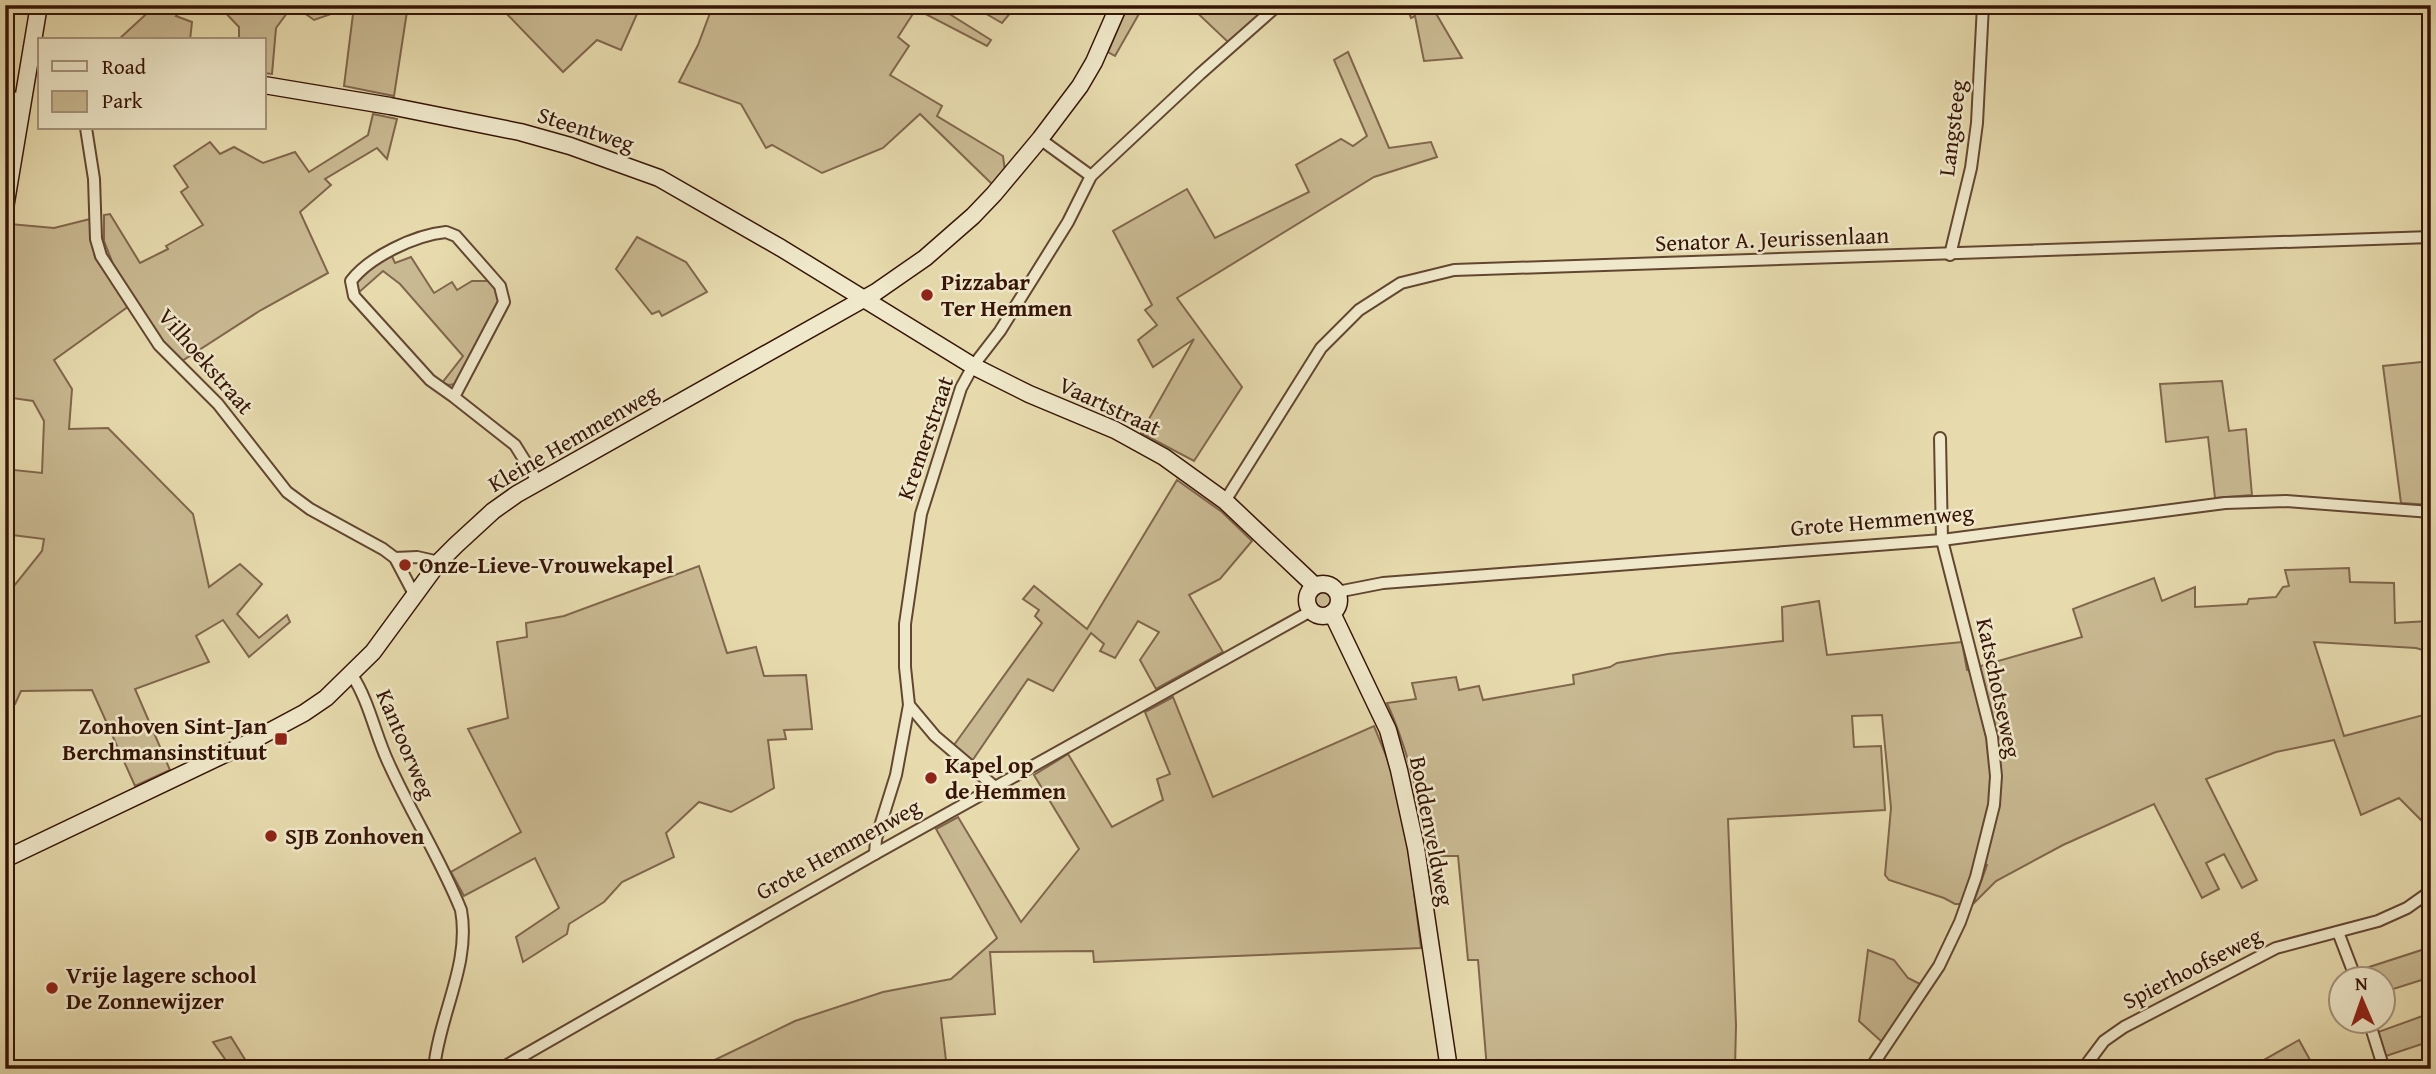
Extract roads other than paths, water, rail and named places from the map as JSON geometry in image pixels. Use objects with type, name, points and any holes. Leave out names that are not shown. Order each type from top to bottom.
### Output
[{"type":"street","points":[[5,208],[23,99],[36,50],[39,5]]},
{"type":"street","name":"Kleine Hemmenweg","points":[[5,859],[287,723],[327,698],[373,652],[439,562],[493,511],[538,482],[864,298],[925,258],[973,216],[1040,139],[1080,86],[1094,62],[1119,5]]},
{"type":"street","name":"Kremerstraat","points":[[875,854],[878,829],[896,775],[909,705],[905,667],[905,624],[921,514],[961,388],[1068,222],[1091,176],[1278,5]]},
{"type":"street","name":"Langsteeg","points":[[1950,255],[1971,168],[1977,123],[1983,5]]},
{"type":"street","name":"Steentweg","points":[[266,85],[457,118],[520,132],[594,154],[670,184],[864,298]]},
{"type":"street","points":[[5,96],[23,99]]},
{"type":"street","name":"Vilhoekstraat","points":[[86,130],[94,179],[96,239],[101,256],[159,345],[218,404],[287,492],[310,509],[395,558],[417,557],[439,562]]},
{"type":"street","points":[[1040,139],[1091,176]]},
{"type":"street","points":[[454,397],[502,307],[503,296],[500,286],[456,236],[446,232],[384,252],[351,281],[355,296],[430,380],[515,445],[538,482]]},
{"type":"street","name":"Senator A. Jeurissenlaan","points":[[1225,501],[1321,348],[1359,310],[1401,284],[1454,270],[2431,237]]},
{"type":"street","name":"Vaartstraat","points":[[864,298],[973,366],[1029,394],[1115,430],[1164,457],[1225,501],[1315,586]]},
{"type":"street","points":[[1940,438],[1942,540]]},
{"type":"street","name":"Grote Hemmenweg","points":[[1315,586],[1325,584],[1337,592],[1396,582],[1942,540],[2225,503],[2286,501],[2431,512]]},
{"type":"street","name":"Katschotseweg","points":[[1870,1069],[1939,966],[1960,922],[1976,877],[1994,805],[1996,776],[1992,737],[1942,540]]},
{"type":"street","points":[[395,558],[415,596]]},
{"type":"street","points":[[1315,586],[1307,597],[1311,611],[1319,616],[1332,613],[1339,601],[1337,592]]},
{"type":"street","name":"Grote Hemmenweg","points":[[500,1069],[875,854],[1311,611]]},
{"type":"street","name":"Boddenveldweg","points":[[1332,613],[1388,730],[1407,802],[1449,1069]]},
{"type":"street","name":"Kantoorweg","points":[[352,675],[363,692],[401,792],[461,910],[464,926],[463,949],[436,1051],[435,1069]]},
{"type":"street","points":[[909,705],[935,736],[995,788]]},
{"type":"street","name":"Spierhoofseweg","points":[[2083,1069],[2104,1041],[2124,1027],[2276,948],[2390,916],[2431,891]]},
{"type":"street","points":[[2338,932],[2351,965]]},
{"type":"street","points":[[2374,1036],[2385,1069]]},
{"type":"place","name":"Pizzabar Ter Hemmen","points":[[927,295]]},
{"type":"place","name":"Onze-Lieve-Vrouwekapel","points":[[405,565]]},
{"type":"place","name":"Zonhoven Sint-Jan Berchmansinstituut","points":[[281,739]]},
{"type":"place","name":"Kapel op de Hemmen","points":[[931,778]]},
{"type":"place","name":"SJB Zonhoven","points":[[271,836]]},
{"type":"place","name":"Vrije lagere school De Zonnewijzer","points":[[52,988]]}]
